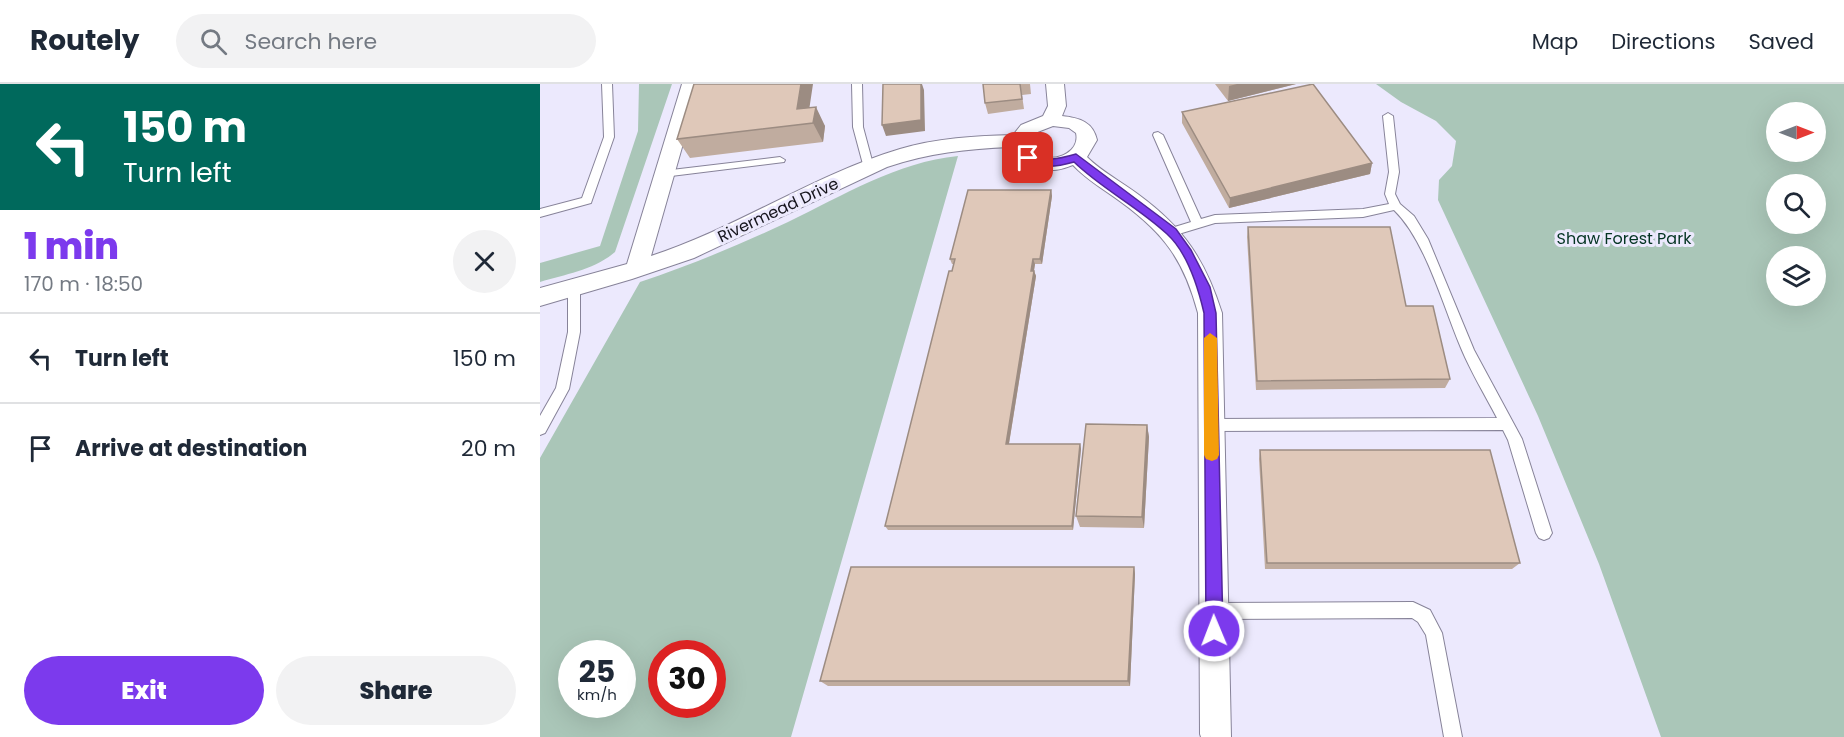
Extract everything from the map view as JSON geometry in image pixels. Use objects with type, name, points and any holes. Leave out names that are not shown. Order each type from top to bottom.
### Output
[{"type":"street","points":[[637,268],[691,84]]},
{"type":"street","points":[[1051,120],[1057,106],[1055,84]]},
{"type":"street","points":[[1051,120],[1073,122],[1085,130],[1089,138],[1088,145],[1076,157],[1058,163],[1034,161],[1021,152],[1019,141],[1028,129],[1051,120]]},
{"type":"street","name":"Rivermead Drive","points":[[540,297],[704,245],[868,168],[906,153],[940,146],[1019,141]]},
{"type":"street","points":[[1076,157],[1087,168],[1172,232],[1187,253],[1204,287],[1210,313],[1216,736]]},
{"type":"lane","points":[[540,213],[587,200],[609,137],[607,84]]},
{"type":"lane","points":[[857,84],[858,127],[868,168]]},
{"type":"lane","points":[[1388,116],[1394,172],[1390,194],[1396,206],[1410,219],[1422,239],[1468,350],[1515,439],[1544,533]]},
{"type":"lane","points":[[1158,135],[1197,224]]},
{"type":"lane","points":[[663,174],[780,160]]},
{"type":"lane","points":[[1172,232],[1215,219],[1363,213],[1396,206]]},
{"type":"lane","points":[[540,429],[562,388],[574,332],[574,288]]},
{"type":"lane","points":[[1211,425],[1507,424]]},
{"type":"lane","points":[[1214,610],[1413,610],[1424,616],[1434,633],[1454,737]]},
{"type":"green space","points":[[639,84],[672,84],[615,252],[589,267],[540,282],[540,263],[600,246],[638,131]]},
{"type":"green space","name":"Shaw Forest Park","points":[[1376,84],[1844,84],[1844,737],[1661,737],[1599,564],[1538,416],[1438,200],[1439,180],[1452,166],[1456,141],[1436,121],[1401,102]]},
{"type":"green space","points":[[958,156],[791,737],[540,737],[540,458],[640,282],[751,239],[849,191],[913,165]]},
{"type":"building","points":[[694,84],[801,84],[797,109],[816,107],[813,123],[677,139]]},
{"type":"building","points":[[883,84],[921,84],[921,120],[882,125]]},
{"type":"building","points":[[983,84],[1020,84],[1022,99],[985,103]]},
{"type":"building","points":[[1313,84],[1372,163],[1230,198],[1182,112]]},
{"type":"building","points":[[968,190],[1051,190],[1040,259],[1033,259],[1031,271],[1034,271],[1006,444],[1080,444],[1072,526],[885,526],[949,271],[952,271],[955,259],[950,259]]},
{"type":"building","points":[[1248,227],[1390,227],[1406,306],[1433,306],[1450,379],[1257,381]]},
{"type":"building","points":[[1086,424],[1147,425],[1142,517],[1076,516]]},
{"type":"building","points":[[1260,450],[1490,450],[1520,563],[1267,563]]},
{"type":"building","points":[[851,567],[1134,567],[1128,681],[820,681]]},
{"type":"slow traffic","points":[[1210,338],[1212,455]]},
{"type":"route","points":[[1028,158],[1046,164],[1076,157],[1087,168],[1172,232],[1187,253],[1204,287],[1210,313],[1214,631]]}]
